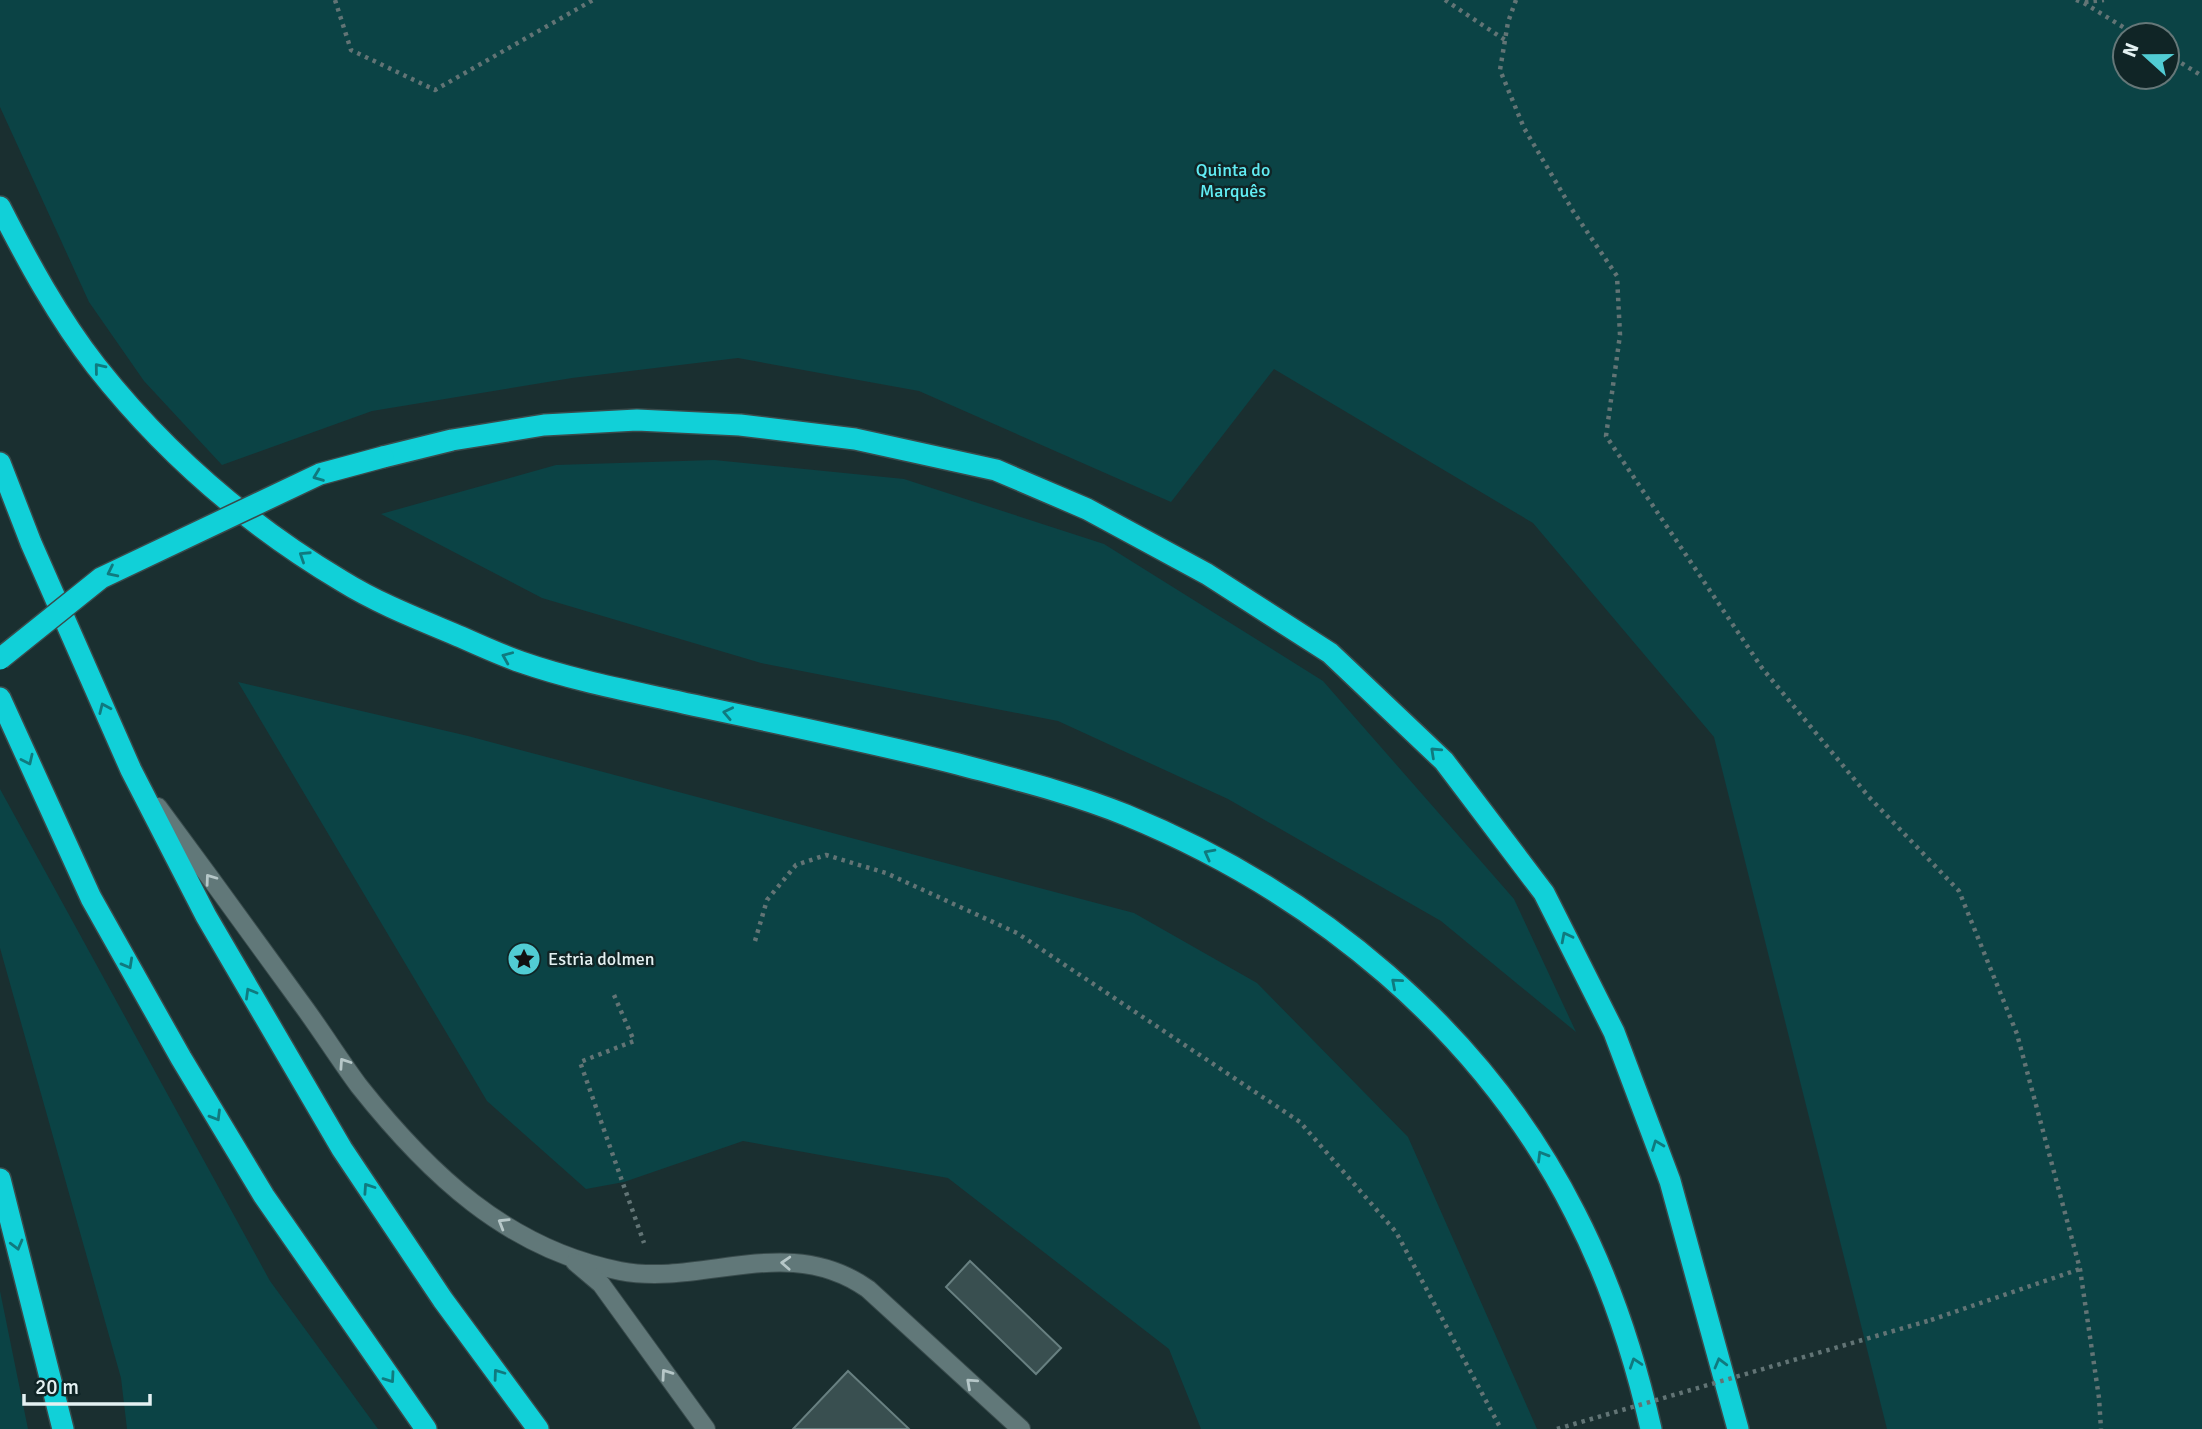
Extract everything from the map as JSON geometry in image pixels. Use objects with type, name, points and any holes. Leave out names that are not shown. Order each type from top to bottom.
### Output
[{"type":"highway","points":[[0,207],[30,267],[64,320],[96,366],[143,420],[204,481],[277,538],[345,583],[416,619],[520,662],[602,685],[952,763],[1038,786],[1122,813],[1204,850],[1278,891],[1352,944],[1416,1001],[1478,1065],[1532,1139],[1574,1211],[1609,1289],[1638,1372],[1651,1429]]},
{"type":"highway","points":[[0,659],[101,578],[320,474],[452,440],[544,425],[637,420],[740,425],[855,439],[996,470],[1087,509],[1207,574],[1330,653],[1444,761],[1544,893],[1614,1032],[1670,1181],[1738,1429]]},
{"type":"highway","points":[[0,463],[31,543],[131,770],[206,916],[342,1149],[443,1300],[538,1429]]},
{"type":"highway","points":[[0,698],[91,898],[181,1058],[264,1196],[426,1429]]},
{"type":"highway","points":[[0,1179],[63,1429]]},
{"type":"lane","points":[[131,770],[358,1084],[409,1145],[458,1193],[525,1237],[563,1254],[623,1271],[654,1274],[779,1262],[806,1264],[845,1275],[868,1289],[1021,1429]]},
{"type":"lane","points":[[563,1254],[601,1284],[706,1429]]},
{"type":"path","points":[[335,0],[351,50],[435,90],[593,0]]},
{"type":"path","points":[[1445,0],[1505,40]]},
{"type":"path","points":[[1516,0],[1507,22],[1500,70],[1524,128],[1573,211],[1617,276],[1620,335],[1606,436],[1762,668],[1869,797],[1959,891],[2017,1034],[2080,1269],[2101,1429]]},
{"type":"path","points":[[2076,0],[2113,21]]},
{"type":"path","points":[[2084,3],[2104,0]]},
{"type":"path","points":[[2181,63],[2202,76]]},
{"type":"path","points":[[755,941],[767,900],[796,866],[826,855],[886,873],[1017,933],[1300,1122],[1396,1232],[1502,1429]]},
{"type":"path","points":[[614,995],[634,1041],[580,1062],[654,1274]]},
{"type":"path","points":[[1557,1429],[1931,1320],[2080,1269]]},
{"type":"green space","name":"Quinta do Marquês","points":[[0,0],[2202,0],[2202,1429],[1887,1429],[1714,737],[1533,523],[1274,369],[1171,502],[919,391],[738,358],[572,378],[372,411],[222,465],[144,381],[89,302],[0,107]]},
{"type":"green space","points":[[714,460],[904,479],[1104,544],[1323,681],[1514,899],[1576,1032],[1441,921],[1228,799],[1058,721],[761,663],[542,598],[381,514],[556,465]]},
{"type":"green space","points":[[238,682],[468,736],[1134,913],[1257,983],[1408,1137],[1537,1429],[1201,1429],[1169,1349],[948,1178],[743,1141],[624,1182],[586,1189],[487,1101]]},
{"type":"green space","points":[[0,789],[270,1281],[378,1429],[127,1429],[121,1378],[0,948]]},
{"type":"green space","points":[[0,1291],[28,1429],[0,1429]]},
{"type":"building","points":[[970,1261],[1061,1348],[1036,1374],[946,1287]]},
{"type":"building","points":[[848,1371],[909,1429],[793,1429]]},
{"type":"place","name":"Estria dolmen","points":[[524,959]]}]
